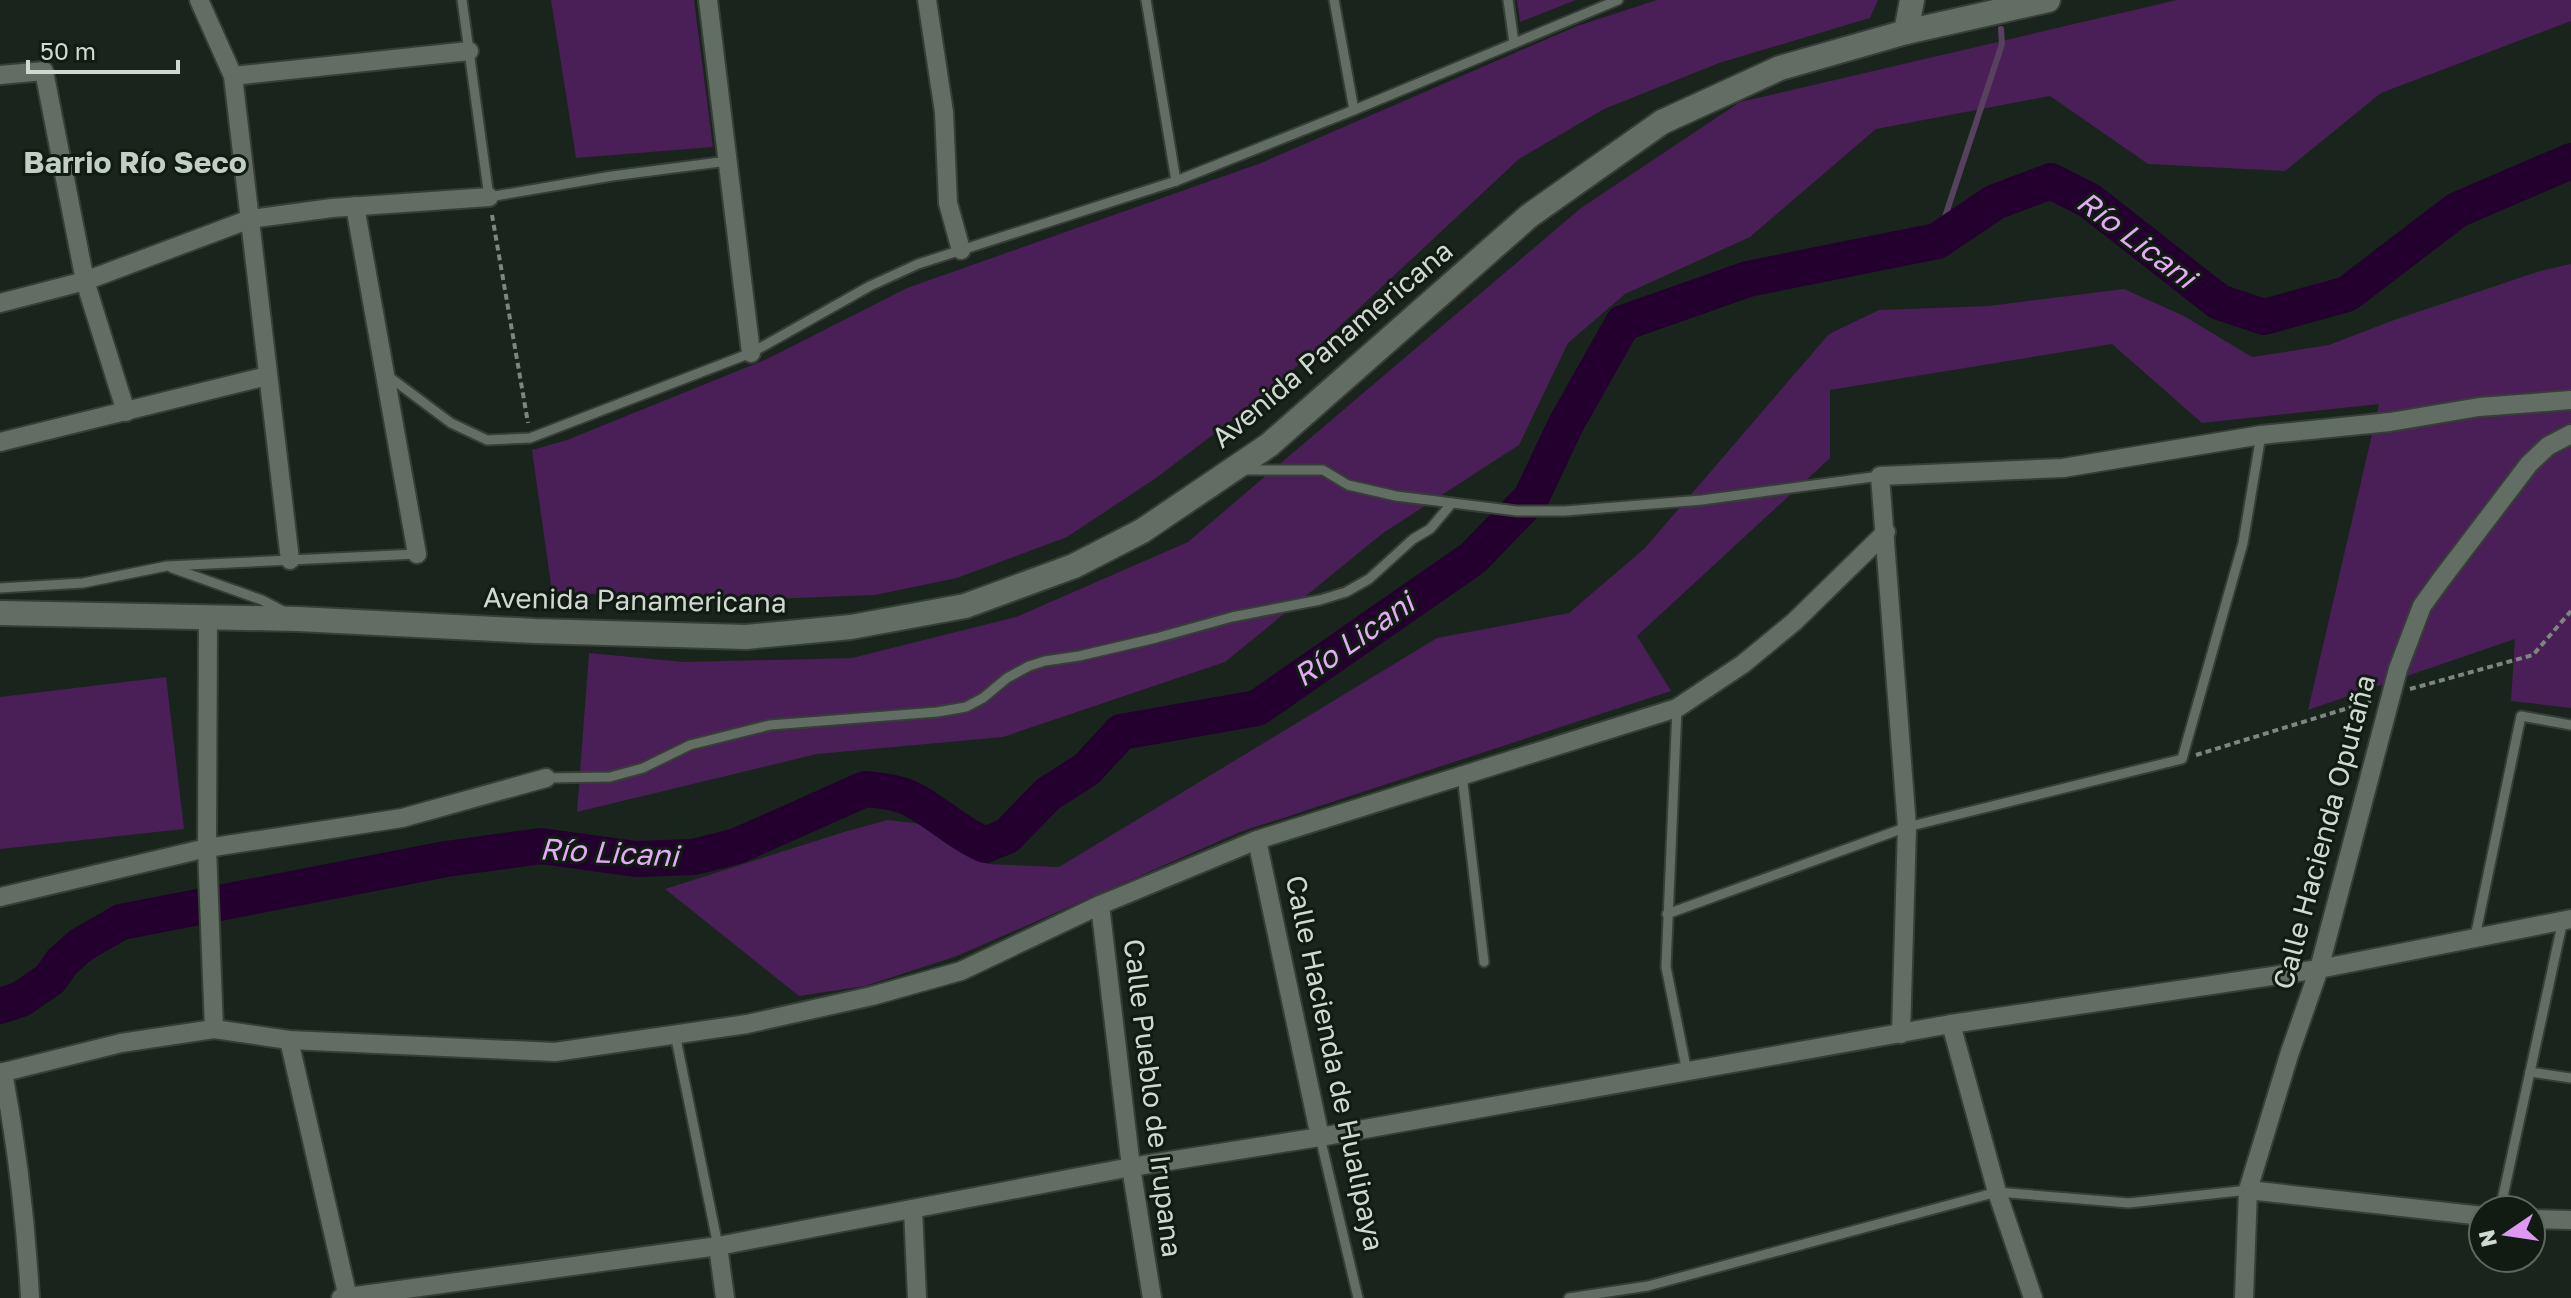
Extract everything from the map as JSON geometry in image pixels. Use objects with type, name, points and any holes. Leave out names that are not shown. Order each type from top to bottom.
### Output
[{"type":"main road","points":[[1906,32],[1912,0]]},
{"type":"main road","name":"Avenida Panamericana","points":[[0,613],[298,619],[535,631],[731,636],[851,627],[965,606],[1074,566],[1142,531],[1269,445],[1529,216],[1662,122],[1780,68],[1906,32],[2048,0]]},
{"type":"street","points":[[199,0],[233,76],[290,560]]},
{"type":"street","points":[[708,0],[751,353]]},
{"type":"street","points":[[927,0],[944,112],[948,203],[961,250]]},
{"type":"street","points":[[233,76],[469,51]]},
{"type":"street","points":[[0,75],[44,71],[85,281],[126,412]]},
{"type":"street","points":[[0,303],[85,281],[250,219],[355,206],[489,197]]},
{"type":"street","points":[[355,206],[417,554]]},
{"type":"street","points":[[0,442],[267,376]]},
{"type":"street","points":[[1901,1034],[1907,827],[1880,476],[2063,468],[2261,435],[2390,422],[2479,407],[2571,400]]},
{"type":"street","name":"Calle Hacienda Oputaña","points":[[2244,1298],[2248,1190],[2319,969],[2398,669],[2422,606],[2529,464],[2548,446],[2571,434]]},
{"type":"street","points":[[30,1298],[19,1161],[2,1072],[121,1043],[214,1029],[289,1040],[555,1052],[747,1024],[872,996],[961,971],[1100,905],[1257,840],[1677,708],[1743,664],[1794,622],[1886,532]]},
{"type":"street","points":[[208,617],[207,848],[214,1029]]},
{"type":"street","points":[[0,897],[207,848],[402,818],[546,778]]},
{"type":"street","name":"Calle Hacienda de Hualipaya","points":[[1257,840],[1320,1137]]},
{"type":"street","name":"Calle Pueblo de Irupana","points":[[1100,905],[1131,1167],[1152,1298]]},
{"type":"street","points":[[289,1040],[346,1298],[718,1246],[1131,1167],[1320,1137],[1951,1024],[2319,969],[2567,919]]},
{"type":"street","points":[[1951,1024],[1997,1192],[2033,1298]]},
{"type":"street","points":[[2248,1190],[2467,1214]]},
{"type":"street","points":[[913,1209],[917,1298]]},
{"type":"street","points":[[2547,1219],[2571,1220]]},
{"type":"street","points":[[718,1246],[725,1298]]},
{"type":"lane","points":[[462,0],[489,197],[612,176],[728,161]]},
{"type":"lane","points":[[1146,0],[1176,181]]},
{"type":"lane","points":[[1334,0],[1354,110]]},
{"type":"lane","points":[[1508,0],[1514,43]]},
{"type":"lane","points":[[385,374],[451,423],[487,440],[530,438],[751,353],[870,286],[918,264],[1176,181],[1618,0]]},
{"type":"lane","points":[[1667,914],[1907,827],[2182,759],[2243,543],[2261,435]]},
{"type":"lane","points":[[1231,470],[1323,470],[1348,485],[1396,496],[1502,510],[1565,511],[1702,500],[1880,476]]},
{"type":"lane","points":[[546,778],[610,777],[643,768],[690,745],[770,725],[966,707],[1029,666],[1156,638],[1232,617],[1320,600],[1346,592],[1369,579],[1413,539],[1430,529],[1452,503]]},
{"type":"lane","points":[[0,588],[83,583],[167,566],[417,554]]},
{"type":"lane","points":[[167,566],[262,600],[298,619]]},
{"type":"lane","points":[[1677,708],[1666,967],[1687,1072]]},
{"type":"lane","points":[[2474,937],[2521,716],[2571,725]]},
{"type":"lane","points":[[1462,775],[1484,962]]},
{"type":"lane","points":[[2503,1194],[2567,919]]},
{"type":"lane","points":[[675,1034],[718,1246]]},
{"type":"lane","points":[[2530,1072],[2571,1078]]},
{"type":"lane","name":"Calle Hacienda de Hualipaya","points":[[1320,1137],[1358,1298]]},
{"type":"lane","points":[[1569,1298],[1648,1286],[1997,1192],[2129,1203],[2248,1190]]},
{"type":"path","points":[[489,197],[530,438]]},
{"type":"shaded area","points":[[551,0],[694,0],[713,147],[576,158]]},
{"type":"shaded area","points":[[1517,0],[1576,0],[1520,22]]},
{"type":"shaded area","points":[[1657,0],[1878,0],[1870,18],[1719,63],[1604,109],[1519,159],[1268,393],[1156,478],[1067,537],[957,578],[875,595],[743,600],[552,592],[532,450],[567,440],[767,359],[907,288],[1261,163],[1577,26]]},
{"type":"shaded area","points":[[2177,0],[2571,0],[2571,21],[2381,93],[2285,171],[2148,164],[2050,96],[1876,129],[1750,237],[1625,294],[1568,343],[1519,445],[1383,533],[1225,662],[1003,737],[817,754],[577,812],[589,653],[684,662],[852,658],[1016,617],[1188,542],[1581,208],[1740,102]]},
{"type":"shaded area","points":[[2571,264],[2571,708],[2511,701],[2515,639],[2308,710],[2379,404],[2202,423],[2112,344],[1830,390],[1830,458],[1637,636],[1671,691],[1240,832],[957,956],[865,986],[799,996],[665,889],[888,820],[922,824],[988,864],[1059,867],[1437,638],[1569,613],[1645,548],[1829,334],[1879,310],[1989,306],[2124,289],[2184,316],[2252,357],[2329,345],[2540,271]]},
{"type":"shaded area","points":[[166,677],[184,829],[0,849],[0,697]]},
{"type":"waterway","points":[[1937,241],[2002,44],[2001,29]]},
{"type":"waterway","name":"Río Licani","points":[[0,1006],[21,999],[50,979],[62,962],[81,945],[121,922],[446,859],[541,846],[636,859],[694,857],[737,846],[865,789],[909,798],[985,845],[1007,836],[1048,794],[1087,769],[1121,732],[1257,708],[1473,558],[1531,498],[1566,424],[1623,323],[1748,279],[1937,241],[1995,202],[2051,181],[2090,201],[2219,302],[2264,317],[2347,294],[2457,210],[2571,161]]},
{"type":"district","name":"Barrio Río Seco","points":[[135,163]]}]
